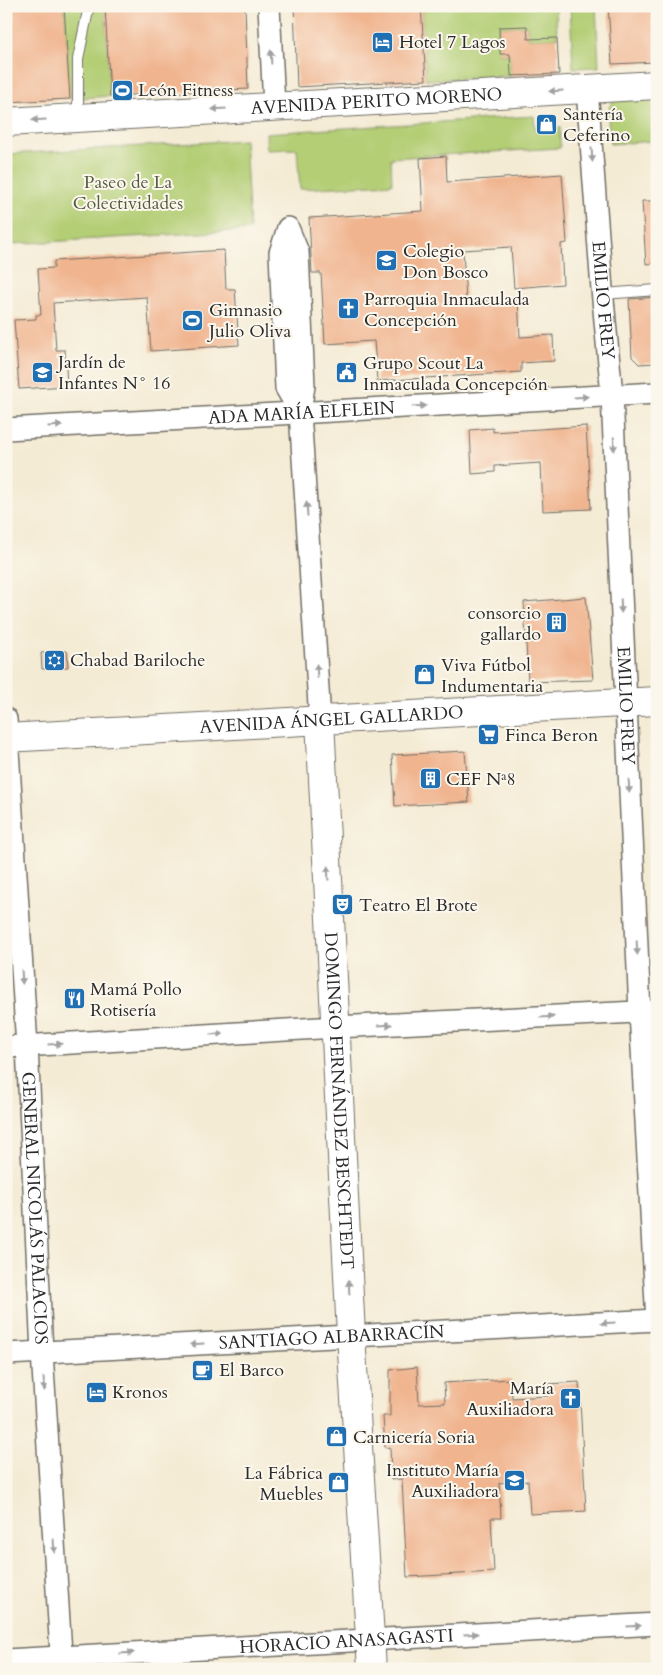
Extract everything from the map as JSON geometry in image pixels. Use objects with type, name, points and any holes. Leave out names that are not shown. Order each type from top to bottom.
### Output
[{"type":"main road","name":"AVENIDA PERITO MORENO","points":[[6,122],[657,85]]},
{"type":"main road","name":"AVENIDA ÁNGEL GALLARDO","points":[[7,731],[320,720],[657,701]]},
{"type":"main road","name":"DOMINGO FERNÁNDEZ BESCHTEDT","points":[[320,720],[351,1336],[372,1669]]},
{"type":"street","points":[[269,6],[274,106]]},
{"type":"street","name":"EMILIO FREY","points":[[587,89],[612,395],[625,702],[648,1012],[657,1321]]},
{"type":"street","name":"DOMINGO FERNÁNDEZ BESCHTEDT","points":[[300,412],[286,388],[280,253],[288,228],[298,252],[304,386],[300,412],[320,720]]},
{"type":"street","name":"ADA MARÍA ELFLEIN","points":[[6,429],[657,393]]},
{"type":"street","name":"GENERAL NICOLÁS PALACIOS","points":[[7,731],[16,1046],[42,1352],[62,1663]]},
{"type":"street","points":[[16,1046],[336,1027],[648,1012]]},
{"type":"street","name":"SANTIAGO ALBARRACÍN","points":[[6,1354],[657,1321]]},
{"type":"street","name":"HORACIO ANASAGASTI","points":[[6,1660],[62,1663],[370,1639],[657,1624]]},
{"type":"lane","points":[[78,117],[78,59],[89,6]]},
{"type":"lane","points":[[603,294],[657,290]]},
{"type":"green space","points":[[64,6],[105,6],[110,96],[70,99]]},
{"type":"green space","points":[[421,6],[556,6],[557,38],[528,39],[527,26],[499,27],[500,54],[510,54],[511,76],[426,80]]},
{"type":"green space","points":[[570,6],[596,6],[599,67],[573,68]]},
{"type":"green space","points":[[657,95],[657,141],[610,144],[608,114],[614,99]]},
{"type":"green space","points":[[534,116],[535,128],[560,127],[560,148],[391,158],[392,184],[300,189],[297,149],[267,150],[266,133]]},
{"type":"green space","name":"Paseo de La Colectividades","points":[[245,140],[250,230],[12,244],[7,154]]},
{"type":"building","points":[[6,6],[64,6],[70,99],[6,102]]},
{"type":"building","points":[[105,6],[245,6],[248,89],[110,96]]},
{"type":"building","points":[[294,6],[421,6],[426,80],[297,87]]},
{"type":"building","points":[[608,6],[657,6],[657,62],[612,64]]},
{"type":"building","points":[[527,26],[528,39],[557,38],[559,74],[511,76],[510,54],[500,54],[499,27]]},
{"type":"building","name":"Colegio Don Bosco","points":[[446,156],[447,182],[562,174],[567,243],[561,244],[563,284],[514,288],[511,247],[463,250],[466,301],[518,298],[520,337],[553,335],[554,361],[521,363],[521,372],[377,381],[374,341],[325,344],[321,273],[312,273],[309,218],[423,211],[420,158]]},
{"type":"building","points":[[642,201],[657,201],[657,263],[646,264]]},
{"type":"building","points":[[224,250],[226,289],[235,289],[239,345],[151,351],[147,297],[53,303],[56,350],[65,350],[67,386],[19,389],[14,320],[36,319],[36,315],[41,315],[38,269],[54,268],[54,261]]},
{"type":"building","points":[[657,297],[657,363],[639,364],[632,357],[629,299]]},
{"type":"building","points":[[586,426],[591,509],[543,511],[541,463],[495,466],[495,472],[472,474],[470,430],[493,428],[493,432]]},
{"type":"building","name":"consorcio gallardo","points":[[586,597],[593,680],[528,682],[524,602]]},
{"type":"building","name":"Chabad Bariloche","points":[[67,651],[68,667],[42,669],[41,653]]},
{"type":"building","name":"CEF Nª8","points":[[465,751],[469,802],[395,806],[392,755]]},
{"type":"building","points":[[417,1367],[419,1404],[445,1403],[444,1383],[511,1379],[512,1398],[548,1396],[548,1384],[579,1382],[586,1511],[530,1514],[528,1481],[499,1483],[501,1518],[491,1518],[494,1572],[407,1577],[402,1479],[391,1480],[390,1447],[385,1448],[383,1416],[390,1416],[390,1370]]},
{"type":"place","name":"Hotel 7 Lagos","points":[[383,42]]},
{"type":"place","name":"León Fitness","points":[[122,90]]},
{"type":"place","name":"Santería Ceferino","points":[[547,124]]},
{"type":"place","name":"Colegio Don Bosco","points":[[387,261]]},
{"type":"place","name":"Parroquia Inmaculada Concepción","points":[[348,309]]},
{"type":"place","name":"Gimnasio Julio Oliva","points":[[193,320]]},
{"type":"place","name":"Jardín de Infantes N° 16","points":[[42,372]]},
{"type":"place","name":"Grupo Scout La Inmaculada Concepción","points":[[347,373]]},
{"type":"place","name":"consorcio gallardo","points":[[557,623]]},
{"type":"place","name":"Chabad Bariloche","points":[[54,660]]},
{"type":"place","name":"Viva Fútbol Indumentaria","points":[[425,675]]},
{"type":"place","name":"Finca Beron","points":[[489,735]]},
{"type":"place","name":"CEF Nª8","points":[[430,779]]},
{"type":"place","name":"Teatro El Brote","points":[[343,905]]},
{"type":"place","name":"Mamá Pollo Rotisería","points":[[74,999]]},
{"type":"place","name":"El Barco","points":[[203,1370]]},
{"type":"place","name":"Kronos","points":[[96,1392]]},
{"type":"place","name":"María Auxiliadora","points":[[570,1398]]},
{"type":"place","name":"Carnicería Soria","points":[[337,1437]]},
{"type":"place","name":"Instituto María Auxiliadora","points":[[515,1480]]},
{"type":"place","name":"La Fábrica Muebles","points":[[339,1483]]}]
